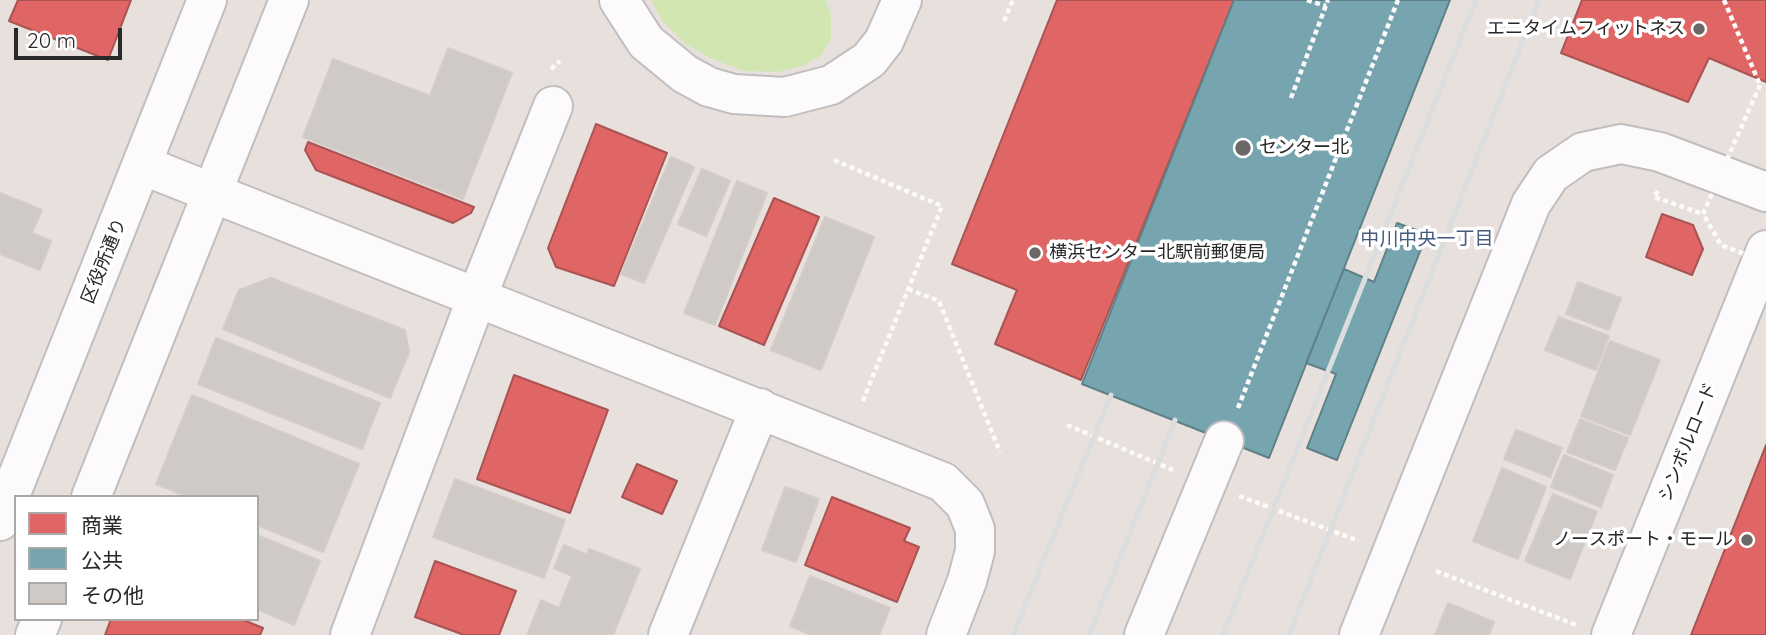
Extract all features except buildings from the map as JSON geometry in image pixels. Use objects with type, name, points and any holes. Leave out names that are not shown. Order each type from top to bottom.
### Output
[{"type":"street","name":"区役所通り","points":[[0,520],[207,0]]},
{"type":"street","points":[[92,495],[214,194],[289,0]]},
{"type":"street","points":[[619,0],[646,42],[685,74],[709,87],[734,94],[785,97],[831,85],[869,60],[884,41],[902,0]]},
{"type":"street","points":[[350,635],[477,297],[553,106]]},
{"type":"street","points":[[1359,635],[1531,204],[1551,174],[1583,152],[1621,144],[1660,152],[1766,192]]},
{"type":"street","points":[[142,165],[943,482],[965,503],[975,529],[975,551],[946,635]]},
{"type":"street","name":"シンボルロード","points":[[1593,630],[1766,250]]},
{"type":"street","points":[[668,635],[760,408]]},
{"type":"street","points":[[1144,635],[1231,427]]},
{"type":"path","points":[[1004,22],[1013,0]]},
{"type":"path","points":[[1307,0],[1326,6]]},
{"type":"path","points":[[1291,98],[1328,0]]},
{"type":"path","points":[[1231,427],[1398,0]]},
{"type":"path","points":[[1724,0],[1760,85],[1703,214],[1721,245],[1766,262]]},
{"type":"path","points":[[834,160],[942,206],[862,403]]},
{"type":"path","points":[[908,289],[939,302],[1000,452]]},
{"type":"path","points":[[1436,571],[1593,630]]},
{"type":"green space","points":[[651,0],[826,0],[831,14],[831,38],[822,55],[805,65],[777,72],[745,71],[714,60],[686,44],[662,21]]},
{"type":"railway","points":[[1223,635],[1476,0]]},
{"type":"railway","points":[[1289,635],[1539,0]]},
{"type":"railway","points":[[1013,635],[1111,395]]},
{"type":"railway","points":[[1089,635],[1175,420]]},
{"type":"place","name":"エニタイムフィットネス","points":[[1699,29]]},
{"type":"place","name":"センター北","points":[[1243,148]]},
{"type":"place","name":"横浜センター北駅前郵便局","points":[[1035,253]]},
{"type":"place","name":"ノースポート・モール","points":[[1747,540]]},
{"type":"district","name":"中川中央一丁目","points":[[1427,239]]}]
